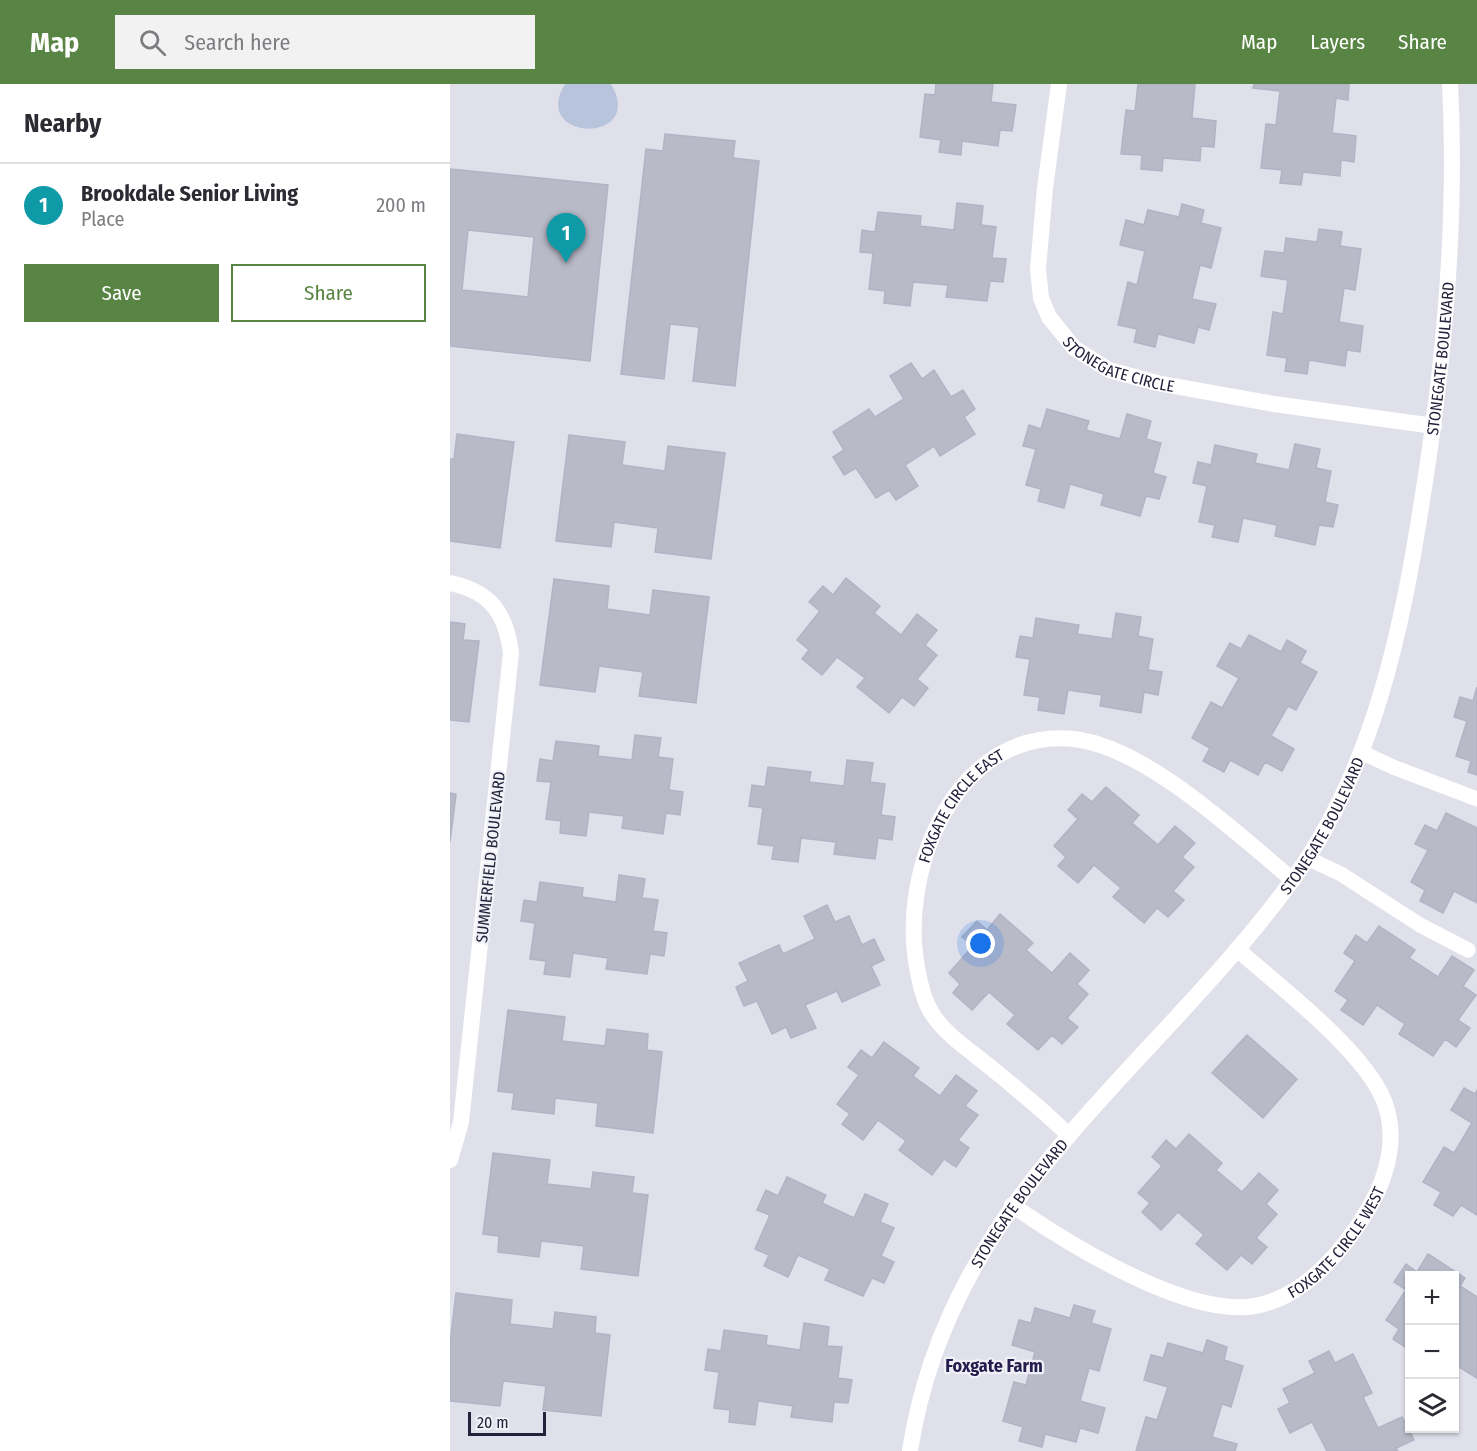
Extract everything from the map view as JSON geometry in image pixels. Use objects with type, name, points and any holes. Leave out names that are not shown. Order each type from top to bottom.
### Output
[{"type":"street","name":"STONEGATE CIRCLE","points":[[1059,84],[1038,269],[1041,298],[1049,317],[1074,348],[1109,370],[1157,382],[1274,404],[1434,426]]},
{"type":"street","name":"STONEGATE BOULEVARD","points":[[910,1451],[927,1376],[947,1321],[973,1269],[1012,1205],[1068,1134],[1237,948],[1293,880],[1337,806],[1361,752],[1381,696],[1396,638],[1416,541],[1434,426],[1450,247],[1452,128],[1449,84]]},
{"type":"street","name":"SUMMERFIELD BOULEVARD","points":[[450,583],[480,594],[496,609],[508,628],[511,653],[461,1122],[450,1160]]},
{"type":"street","name":"FOXGATE CIRCLE EAST","points":[[1068,1134],[935,1018],[922,991],[914,952],[916,891],[933,832],[967,782],[997,756],[1033,741],[1063,739],[1093,742],[1113,749],[1161,776],[1293,880]]},
{"type":"street","name":"FOXGATE CIRCLE WEST","points":[[1012,1205],[1095,1258],[1204,1302],[1234,1307],[1254,1306],[1291,1292],[1337,1253],[1367,1211],[1385,1174],[1390,1154],[1388,1113],[1381,1093],[1364,1066],[1237,948]]},
{"type":"lane","points":[[1361,752],[1393,767],[1477,799]]},
{"type":"lane","points":[[1307,858],[1341,874],[1420,925],[1468,950]]},
{"type":"shaded area","points":[[565,84],[611,84],[618,104],[614,118],[603,126],[588,129],[573,126],[562,117],[558,103]]},
{"type":"building","points":[[936,84],[993,84],[991,102],[1016,105],[1012,131],[1000,130],[998,146],[962,141],[961,155],[939,152],[941,140],[920,137],[925,94],[935,95]]},
{"type":"building","points":[[1138,84],[1195,84],[1192,118],[1216,121],[1214,147],[1201,146],[1200,161],[1163,158],[1162,171],[1141,169],[1142,155],[1121,154],[1126,110],[1135,111]]},
{"type":"building","points":[[1254,84],[1349,84],[1348,100],[1336,98],[1332,133],[1356,136],[1354,162],[1341,160],[1340,176],[1303,172],[1301,185],[1280,183],[1282,170],[1261,168],[1266,124],[1276,125],[1280,91],[1253,88]]},
{"type":"building","points":[[665,134],[735,141],[733,158],[759,161],[735,386],[693,381],[699,327],[670,324],[664,379],[621,374],[646,149],[663,151]]},
{"type":"building","points":[[450,169],[608,185],[590,361],[450,346]],"holes":[[[468,230],[534,237],[528,297],[462,290]]]},
{"type":"building","points":[[957,203],[983,206],[981,225],[996,227],[992,258],[1006,259],[1003,282],[990,281],[987,301],[946,297],[948,285],[913,282],[910,306],[884,303],[885,291],[869,289],[873,253],[860,252],[862,230],[875,232],[878,212],[921,216],[920,226],[954,230]]},
{"type":"building","points":[[1182,204],[1204,210],[1201,223],[1221,228],[1211,268],[1200,265],[1192,299],[1216,304],[1209,330],[1198,327],[1194,343],[1158,334],[1155,347],[1134,342],[1137,329],[1118,325],[1128,282],[1137,285],[1145,251],[1120,245],[1126,220],[1144,225],[1148,210],[1179,217]]},
{"type":"building","points":[[1319,229],[1342,232],[1340,246],[1361,249],[1355,290],[1344,288],[1339,322],[1363,326],[1360,352],[1347,350],[1345,366],[1309,360],[1307,374],[1285,371],[1287,358],[1267,355],[1273,312],[1283,314],[1288,280],[1261,276],[1265,251],[1284,253],[1286,238],[1317,242]]},
{"type":"building","points":[[911,363],[922,379],[934,370],[951,397],[963,390],[975,409],[964,417],[975,434],[940,456],[934,446],[905,465],[918,486],[896,500],[889,490],[876,498],[856,468],[844,475],[833,457],[844,450],[833,432],[869,409],[875,417],[904,399],[890,376]]},
{"type":"building","points":[[1047,409],[1089,421],[1086,430],[1120,439],[1127,414],[1151,421],[1146,439],[1161,443],[1153,473],[1166,477],[1159,499],[1146,496],[1140,516],[1101,505],[1104,494],[1070,484],[1064,508],[1038,501],[1041,489],[1026,485],[1036,449],[1023,446],[1029,425],[1041,429]]},
{"type":"building","points":[[457,434],[514,442],[500,548],[450,541],[450,459],[454,459]]},
{"type":"building","points":[[569,435],[625,442],[622,465],[665,471],[668,446],[725,453],[711,559],[655,552],[658,528],[614,522],[611,547],[556,541]]},
{"type":"building","points":[[1295,444],[1320,449],[1316,468],[1331,471],[1325,502],[1338,505],[1333,527],[1319,525],[1315,545],[1275,536],[1277,525],[1243,518],[1238,542],[1212,537],[1215,525],[1199,522],[1207,486],[1193,483],[1198,462],[1211,465],[1215,445],[1257,454],[1255,463],[1289,470]]},
{"type":"building","points":[[846,578],[880,606],[874,613],[901,635],[917,614],[937,630],[925,645],[937,655],[917,679],[928,688],[914,706],[902,697],[889,713],[857,687],[865,678],[837,657],[822,675],[802,659],[809,650],[797,640],[820,611],[809,602],[823,586],[833,595]]},
{"type":"building","points":[[554,579],[609,586],[607,609],[650,615],[653,590],[709,597],[696,703],[639,696],[643,672],[599,666],[595,692],[540,685]]},
{"type":"building","points":[[1116,613],[1141,617],[1138,636],[1153,639],[1148,670],[1162,672],[1158,695],[1144,692],[1141,713],[1100,706],[1102,695],[1068,690],[1064,714],[1038,710],[1040,697],[1024,695],[1030,659],[1016,657],[1020,636],[1033,638],[1036,618],[1079,625],[1077,634],[1112,639]]},
{"type":"building","points":[[450,622],[465,624],[463,640],[479,641],[469,722],[450,720]]},
{"type":"building","points":[[1249,635],[1281,652],[1287,640],[1306,651],[1300,663],[1317,672],[1296,710],[1288,706],[1271,736],[1294,749],[1282,771],[1265,762],[1258,775],[1230,760],[1224,772],[1203,761],[1210,748],[1192,738],[1211,702],[1222,708],[1239,678],[1217,666],[1230,643],[1241,649]]},
{"type":"building","points":[[1477,687],[1477,775],[1468,772],[1471,761],[1456,756],[1467,721],[1454,717],[1460,697],[1473,701]]},
{"type":"building","points":[[635,735],[661,738],[658,757],[673,759],[669,790],[683,792],[680,815],[666,813],[663,834],[622,828],[624,816],[589,812],[586,836],[560,833],[561,821],[546,819],[551,782],[537,781],[540,759],[553,761],[556,741],[599,746],[598,756],[632,760]]},
{"type":"building","points":[[847,760],[873,763],[870,782],[885,784],[881,815],[895,817],[892,840],[878,838],[875,859],[834,854],[836,842],[801,838],[798,862],[772,859],[774,846],[758,844],[763,808],[749,806],[752,785],[765,787],[768,767],[811,772],[809,782],[844,786]]},
{"type":"building","points":[[1106,787],[1139,815],[1132,823],[1158,845],[1175,826],[1195,843],[1182,857],[1194,867],[1173,891],[1184,900],[1168,917],[1157,908],[1144,923],[1113,897],[1121,888],[1094,865],[1078,883],[1058,866],[1066,857],[1054,846],[1078,819],[1068,810],[1082,794],[1092,802]]},
{"type":"building","points":[[450,793],[456,794],[450,842]]},
{"type":"building","points":[[1446,813],[1477,828],[1477,903],[1454,891],[1443,913],[1420,901],[1425,890],[1411,882],[1428,850],[1415,844],[1425,825],[1437,831]]},
{"type":"building","points":[[619,875],[645,879],[642,898],[658,900],[653,931],[667,933],[664,956],[650,954],[647,974],[606,969],[608,958],[573,953],[570,977],[544,974],[546,961],[530,959],[535,923],[521,921],[524,900],[537,902],[540,882],[583,888],[582,897],[616,902]]},
{"type":"building","points":[[827,905],[835,922],[849,916],[862,945],[874,939],[884,960],[871,966],[880,985],[842,1002],[837,991],[805,1005],[816,1028],[791,1038],[786,1027],[772,1034],[757,1001],[744,1006],[736,987],[748,981],[739,963],[779,945],[783,954],[815,939],[804,916]]},
{"type":"building","points":[[1000,914],[1033,943],[1026,950],[1052,973],[1070,953],[1089,970],[1077,984],[1088,994],[1067,1018],[1078,1027],[1062,1044],[1052,1035],[1038,1050],[1007,1024],[1015,1015],[989,992],[972,1010],[953,993],[960,984],[949,973],[973,946],[962,937],[977,921],[987,930]]},
{"type":"building","points":[[1379,926],[1415,950],[1409,958],[1438,977],[1452,956],[1474,970],[1463,986],[1476,995],[1458,1020],[1470,1028],[1456,1047],[1445,1039],[1433,1056],[1399,1034],[1405,1024],[1377,1005],[1363,1025],[1341,1010],[1348,1000],[1335,991],[1355,961],[1344,953],[1356,935],[1367,943]]},
{"type":"building","points":[[508,1010],[565,1017],[562,1041],[605,1046],[607,1029],[648,1034],[647,1050],[662,1052],[653,1133],[596,1126],[598,1103],[555,1098],[554,1114],[512,1109],[514,1093],[498,1091]]},
{"type":"building","points":[[1247,1035],[1297,1079],[1263,1118],[1212,1073]]},
{"type":"building","points":[[884,1042],[919,1068],[913,1076],[940,1096],[956,1075],[977,1091],[965,1106],[978,1115],[958,1140],[969,1148],[956,1167],[944,1159],[932,1175],[899,1150],[906,1141],[878,1120],[863,1140],[842,1124],[850,1114],[837,1104],[859,1075],[848,1067],[861,1050],[872,1058]]},
{"type":"building","points":[[1464,1088],[1475,1094],[1477,1090],[1477,1215],[1461,1205],[1453,1216],[1434,1205],[1441,1192],[1423,1182],[1444,1147],[1454,1153],[1472,1123],[1451,1110]]},
{"type":"building","points":[[1189,1134],[1222,1163],[1216,1170],[1242,1192],[1259,1173],[1278,1190],[1266,1204],[1277,1214],[1256,1238],[1267,1247],[1252,1264],[1241,1255],[1227,1270],[1196,1244],[1204,1235],[1178,1212],[1161,1230],[1142,1212],[1150,1203],[1138,1193],[1162,1166],[1152,1157],[1166,1140],[1176,1149]]},
{"type":"building","points":[[493,1153],[550,1160],[547,1184],[591,1189],[593,1172],[634,1177],[632,1193],[648,1195],[638,1276],[581,1269],[584,1246],[541,1241],[539,1257],[498,1252],[499,1236],[483,1234]]},
{"type":"building","points":[[787,1177],[826,1195],[822,1203],[854,1218],[865,1194],[888,1204],[880,1222],[894,1228],[881,1256],[894,1262],[884,1283],[872,1278],[863,1296],[825,1280],[830,1269],[798,1255],[788,1277],[764,1266],[769,1255],[755,1249],[770,1215],[757,1210],[766,1190],[778,1196]]},
{"type":"building","points":[[1428,1254],[1454,1271],[1418,1271]]},
{"type":"building","points":[[1406,1264],[1416,1271],[1405,1271],[1405,1289],[1394,1282]]},
{"type":"building","points":[[1459,1274],[1465,1278],[1460,1286],[1477,1297],[1477,1378],[1459,1367]]},
{"type":"building","points":[[1405,1292],[1405,1347],[1393,1339],[1399,1329],[1386,1320]]},
{"type":"building","points":[[456,1293],[512,1300],[510,1324],[553,1329],[555,1312],[596,1317],[595,1333],[610,1335],[601,1416],[543,1410],[546,1386],[503,1381],[500,1406],[450,1401],[450,1343]]},
{"type":"building","points":[[1074,1305],[1095,1311],[1091,1323],[1111,1329],[1099,1371],[1089,1368],[1080,1401],[1105,1408],[1098,1433],[1080,1428],[1076,1442],[1045,1434],[1042,1447],[1019,1441],[1023,1427],[1003,1421],[1014,1382],[1026,1385],[1035,1352],[1012,1345],[1019,1320],[1031,1323],[1035,1308],[1070,1318]]},
{"type":"building","points":[[804,1323],[829,1327],[827,1346],[842,1347],[838,1378],[852,1380],[848,1403],[834,1402],[832,1422],[791,1417],[793,1406],[758,1401],[755,1425],[729,1422],[730,1410],[714,1408],[719,1372],[705,1370],[708,1349],[721,1351],[724,1330],[767,1336],[766,1345],[800,1350]]},
{"type":"building","points":[[1207,1340],[1227,1347],[1224,1360],[1243,1366],[1231,1407],[1222,1404],[1212,1437],[1237,1444],[1235,1451],[1136,1451],[1146,1417],[1157,1420],[1168,1387],[1144,1380],[1151,1355],[1163,1358],[1168,1343],[1203,1353]]},
{"type":"building","points":[[1329,1351],[1335,1363],[1353,1354],[1372,1393],[1363,1397],[1378,1428],[1402,1417],[1405,1423],[1405,1433],[1410,1433],[1414,1440],[1396,1448],[1398,1451],[1327,1451],[1312,1422],[1290,1433],[1278,1409],[1290,1403],[1283,1389],[1315,1373],[1309,1361]]},
{"type":"place","name":"Brookdale Senior Living","points":[[566,263]]},
{"type":"district","name":"Foxgate Farm","points":[[994,1366]]}]
